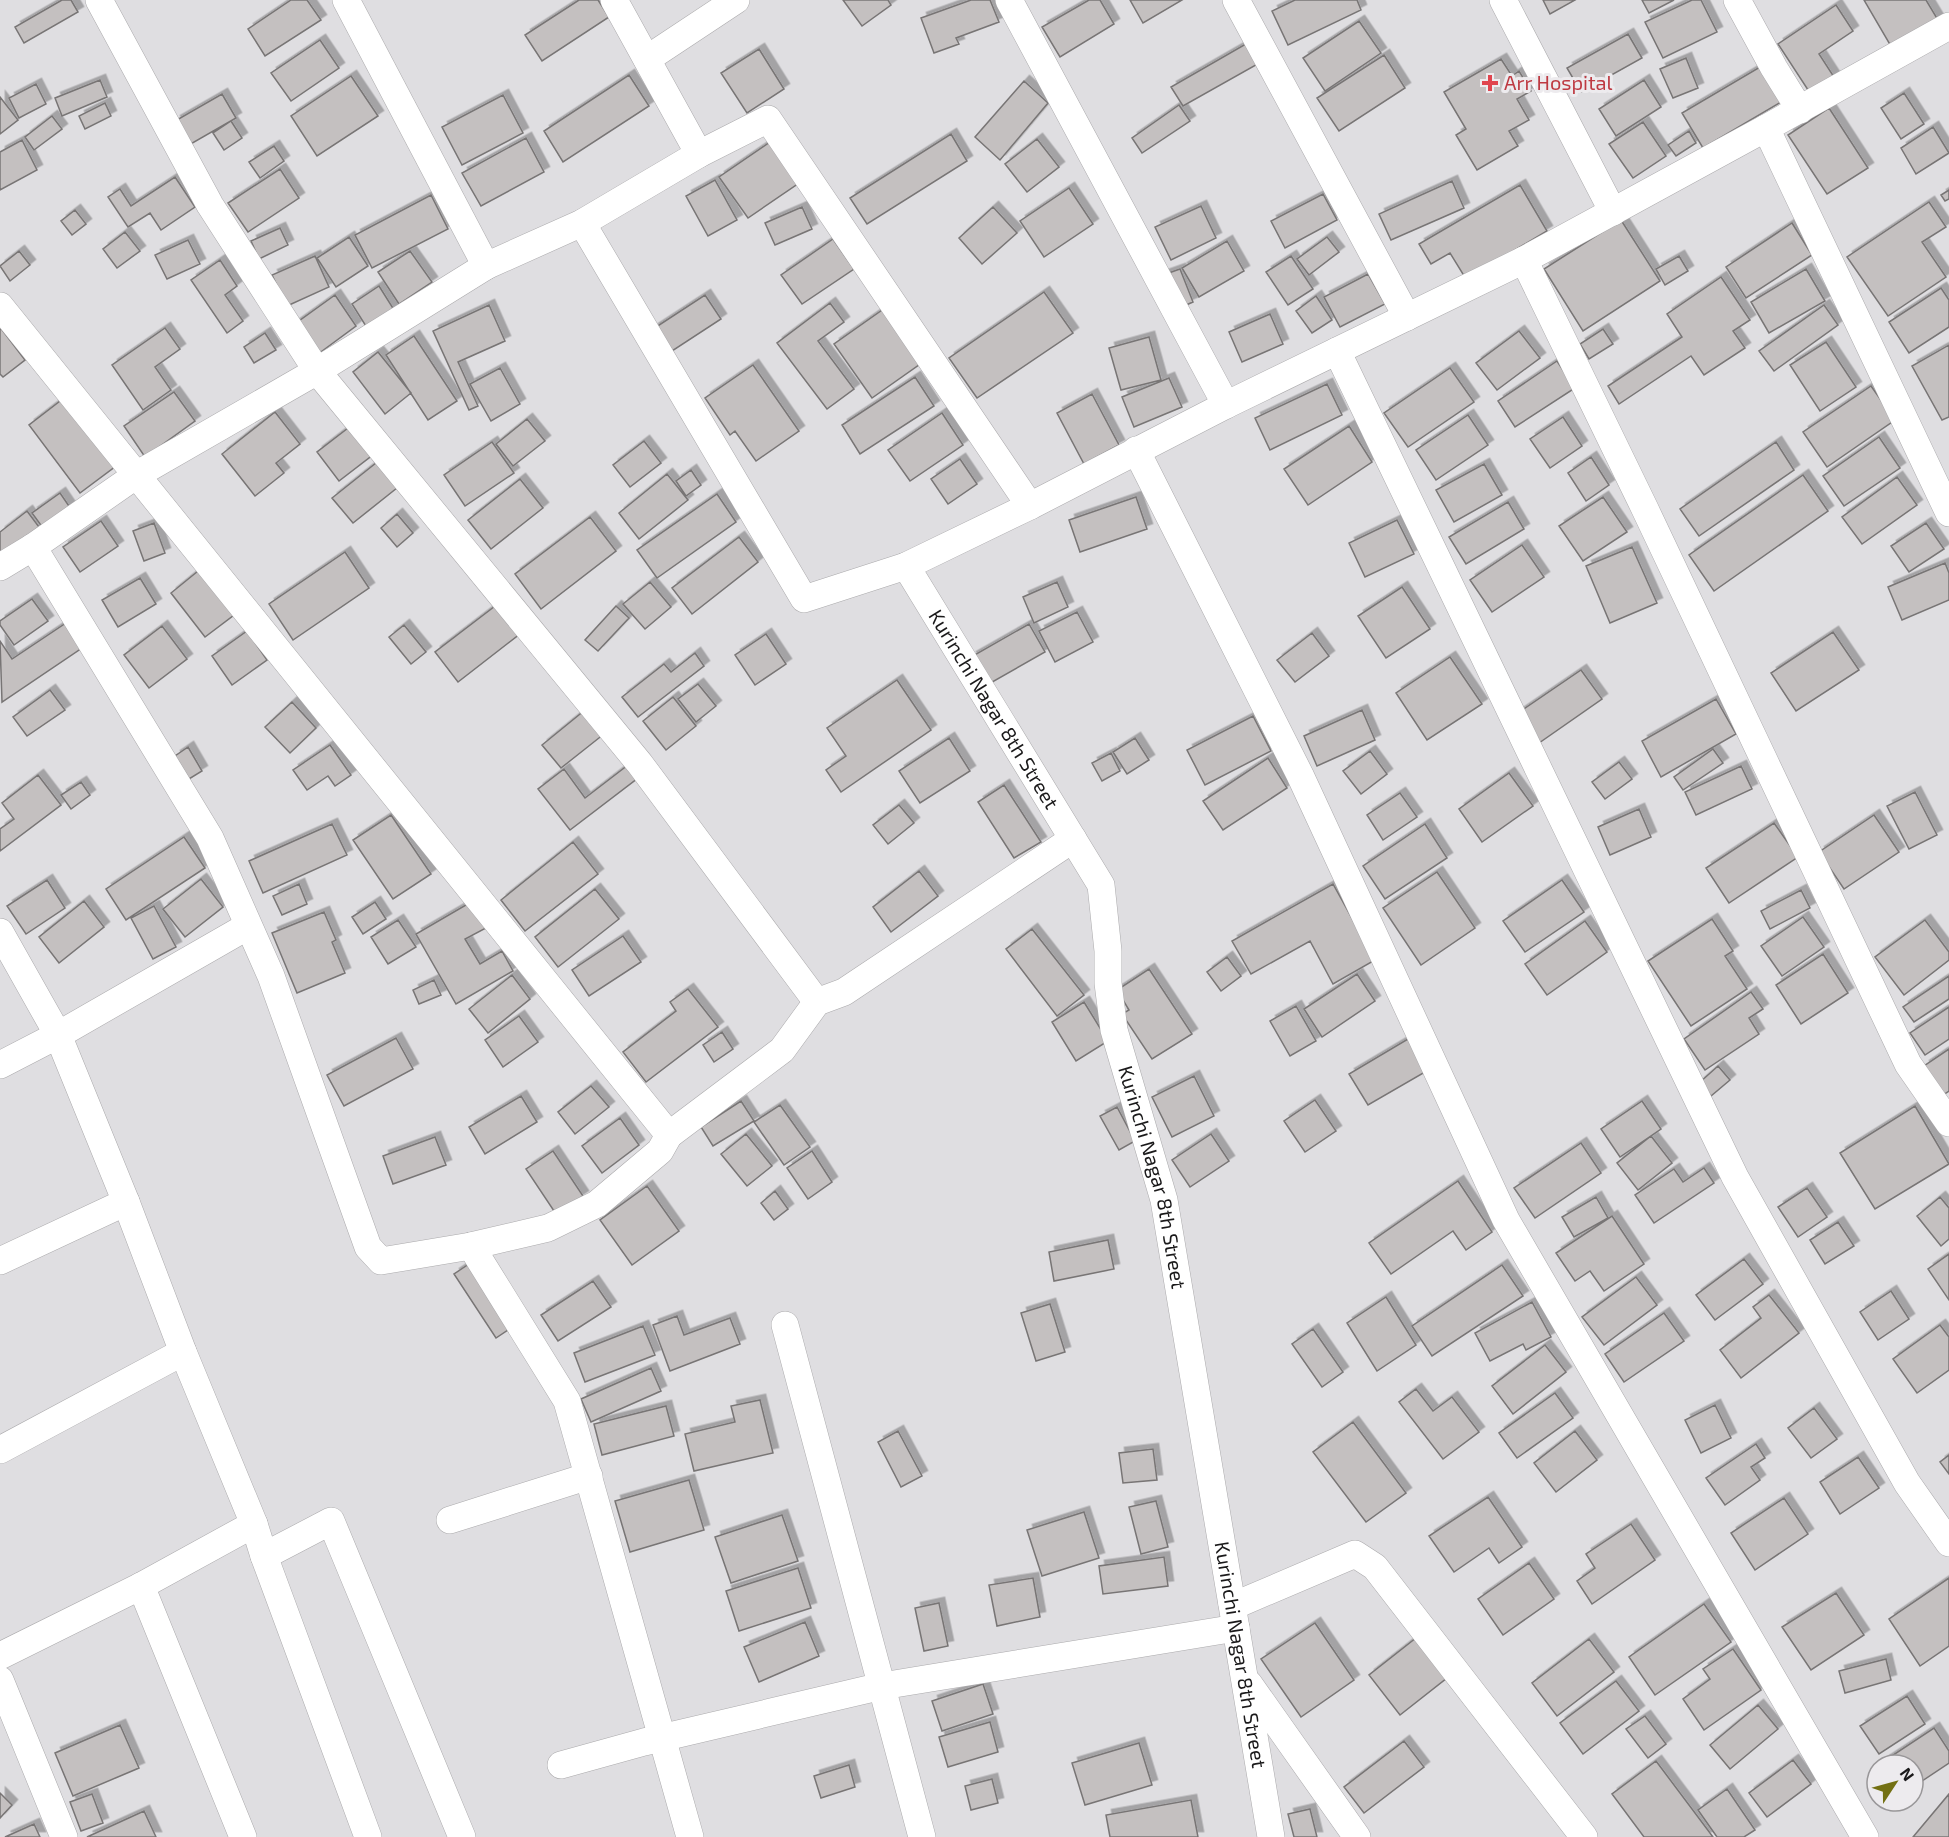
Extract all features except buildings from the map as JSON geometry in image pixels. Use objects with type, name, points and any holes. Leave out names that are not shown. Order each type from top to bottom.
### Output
[{"type":"street","points":[[99,0],[210,205],[316,371],[640,764],[817,1002]]},
{"type":"street","points":[[346,0],[486,266]]},
{"type":"street","points":[[614,0],[699,154]]},
{"type":"street","points":[[647,59],[736,0]]},
{"type":"street","points":[[1009,0],[1226,405]]},
{"type":"street","points":[[1236,0],[1407,317]]},
{"type":"street","points":[[1503,0],[1613,212]]},
{"type":"street","points":[[1737,0],[1800,110]]},
{"type":"street","points":[[582,224],[804,599],[906,566],[1030,506],[1226,405],[1524,261],[1949,26]]},
{"type":"street","points":[[0,567],[33,547],[138,474],[316,371],[486,266],[582,224],[699,154],[768,119],[1030,506]]},
{"type":"street","points":[[1766,128],[1949,513]]},
{"type":"street","points":[[1524,261],[1650,519],[1908,1064],[1949,1123]]},
{"type":"street","points":[[0,306],[138,474],[669,1135]]},
{"type":"street","points":[[1337,351],[1735,1177],[1907,1483],[1949,1543]]},
{"type":"street","points":[[1136,450],[1300,775],[1506,1220],[1865,1837]]},
{"type":"street","points":[[33,547],[210,838],[271,976],[368,1247],[381,1261],[471,1246],[548,1228],[597,1204],[660,1151],[669,1135],[782,1050],[817,1002],[844,992],[1073,839]]},
{"type":"street","name":"Kurinchi Nagar 8th Street","points":[[906,566],[1101,885],[1114,1030],[1164,1200],[1271,1837]]},
{"type":"street","points":[[0,1065],[58,1035],[248,926]]},
{"type":"street","points":[[0,932],[58,1035],[126,1202],[183,1352],[254,1524],[369,1837]]},
{"type":"street","points":[[0,1261],[126,1202]]},
{"type":"street","points":[[471,1246],[567,1401],[690,1837]]},
{"type":"street","points":[[785,1325],[922,1837]]},
{"type":"street","points":[[0,1450],[183,1352]]},
{"type":"street","points":[[450,1520],[589,1476]]},
{"type":"street","points":[[264,1556],[331,1521],[462,1837]]},
{"type":"street","points":[[0,1656],[141,1586],[254,1524]]},
{"type":"street","points":[[561,1765],[662,1737],[882,1686],[1234,1616],[1233,1606],[1355,1554],[1375,1567],[1584,1837]]},
{"type":"street","points":[[141,1586],[243,1837]]},
{"type":"street","points":[[1245,1678],[1357,1837]]},
{"type":"street","points":[[0,1680],[64,1837]]},
{"type":"place","name":"Arr Hospital","points":[[1490,83]]}]
